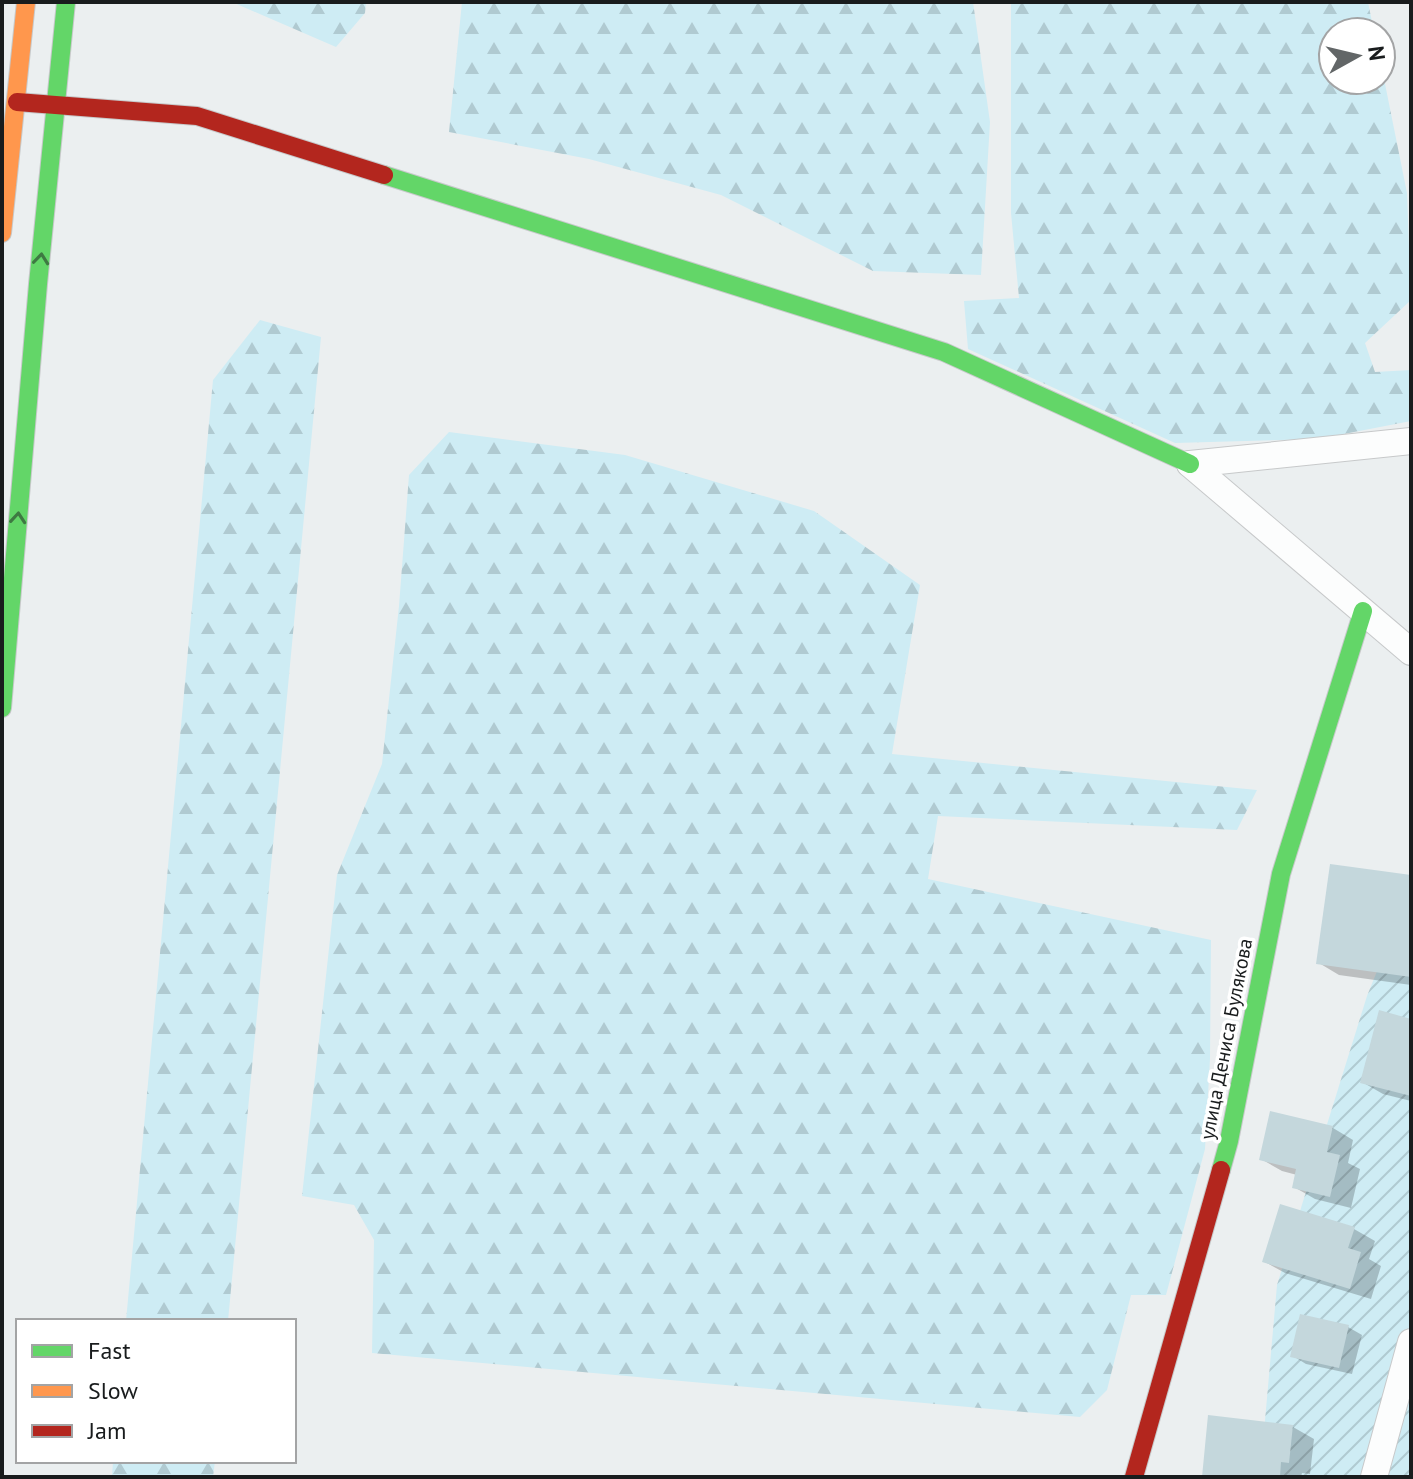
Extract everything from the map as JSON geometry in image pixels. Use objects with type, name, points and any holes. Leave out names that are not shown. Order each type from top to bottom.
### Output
[{"type":"street","points":[[2,233],[26,2]]},
{"type":"street","points":[[2,708],[38,284],[66,2]]},
{"type":"street","points":[[17,102],[197,116],[944,352],[1190,464],[1411,652]]},
{"type":"street","points":[[1190,464],[1411,441]]},
{"type":"street","name":"улица Дениса Булякова","points":[[1134,1477],[1229,1141],[1281,874],[1363,611]]},
{"type":"street","points":[[1374,1477],[1411,1342]]},
{"type":"green space","points":[[232,2],[366,2],[365,13],[336,47]]},
{"type":"green space","points":[[462,2],[973,2],[990,122],[981,275],[873,271],[721,195],[589,159],[449,132]]},
{"type":"green space","points":[[1011,2],[1368,2],[1371,16],[1317,16],[1317,96],[1387,96],[1407,193],[1411,300],[1365,343],[1375,372],[1411,370],[1411,421],[1318,439],[1175,443],[968,349],[964,301],[1019,298],[1011,213]]},
{"type":"green space","points":[[260,320],[321,337],[228,1319],[126,1319],[213,380]]},
{"type":"green space","points":[[449,432],[625,455],[814,511],[920,585],[892,754],[1257,790],[1237,830],[938,816],[928,879],[1211,940],[1210,1059],[1205,1149],[1166,1295],[1131,1295],[1107,1390],[1080,1417],[372,1353],[374,1240],[354,1205],[302,1196],[337,875],[382,764],[409,475]]},
{"type":"green space","points":[[1411,887],[1411,1477],[1260,1477],[1277,1285],[1367,996]]},
{"type":"green space","points":[[113,1463],[215,1463],[213,1477],[112,1477]]},
{"type":"building","points":[[1330,864],[1411,875],[1411,977],[1316,964]]},
{"type":"building","points":[[1379,1010],[1411,1019],[1411,1096],[1360,1083]]},
{"type":"building","points":[[1270,1111],[1333,1126],[1327,1152],[1340,1155],[1330,1197],[1292,1188],[1296,1169],[1259,1160]]},
{"type":"building","points":[[1280,1204],[1355,1227],[1348,1248],[1361,1252],[1350,1289],[1262,1262]]},
{"type":"building","points":[[1300,1314],[1349,1325],[1339,1368],[1290,1357]]},
{"type":"building","points":[[1208,1415],[1293,1425],[1289,1463],[1281,1462],[1280,1477],[1202,1477]]},
{"type":"traffic: fast","points":[[2,708],[38,284],[66,2]]},
{"type":"traffic: fast","points":[[384,175],[944,352],[1190,464]]},
{"type":"traffic: fast","points":[[1221,1170],[1281,874],[1363,611]]},
{"type":"traffic: slow","points":[[2,233],[26,2]]},
{"type":"traffic: jam","points":[[17,102],[197,116],[384,175]]},
{"type":"traffic: jam","points":[[1134,1477],[1221,1170]]}]
